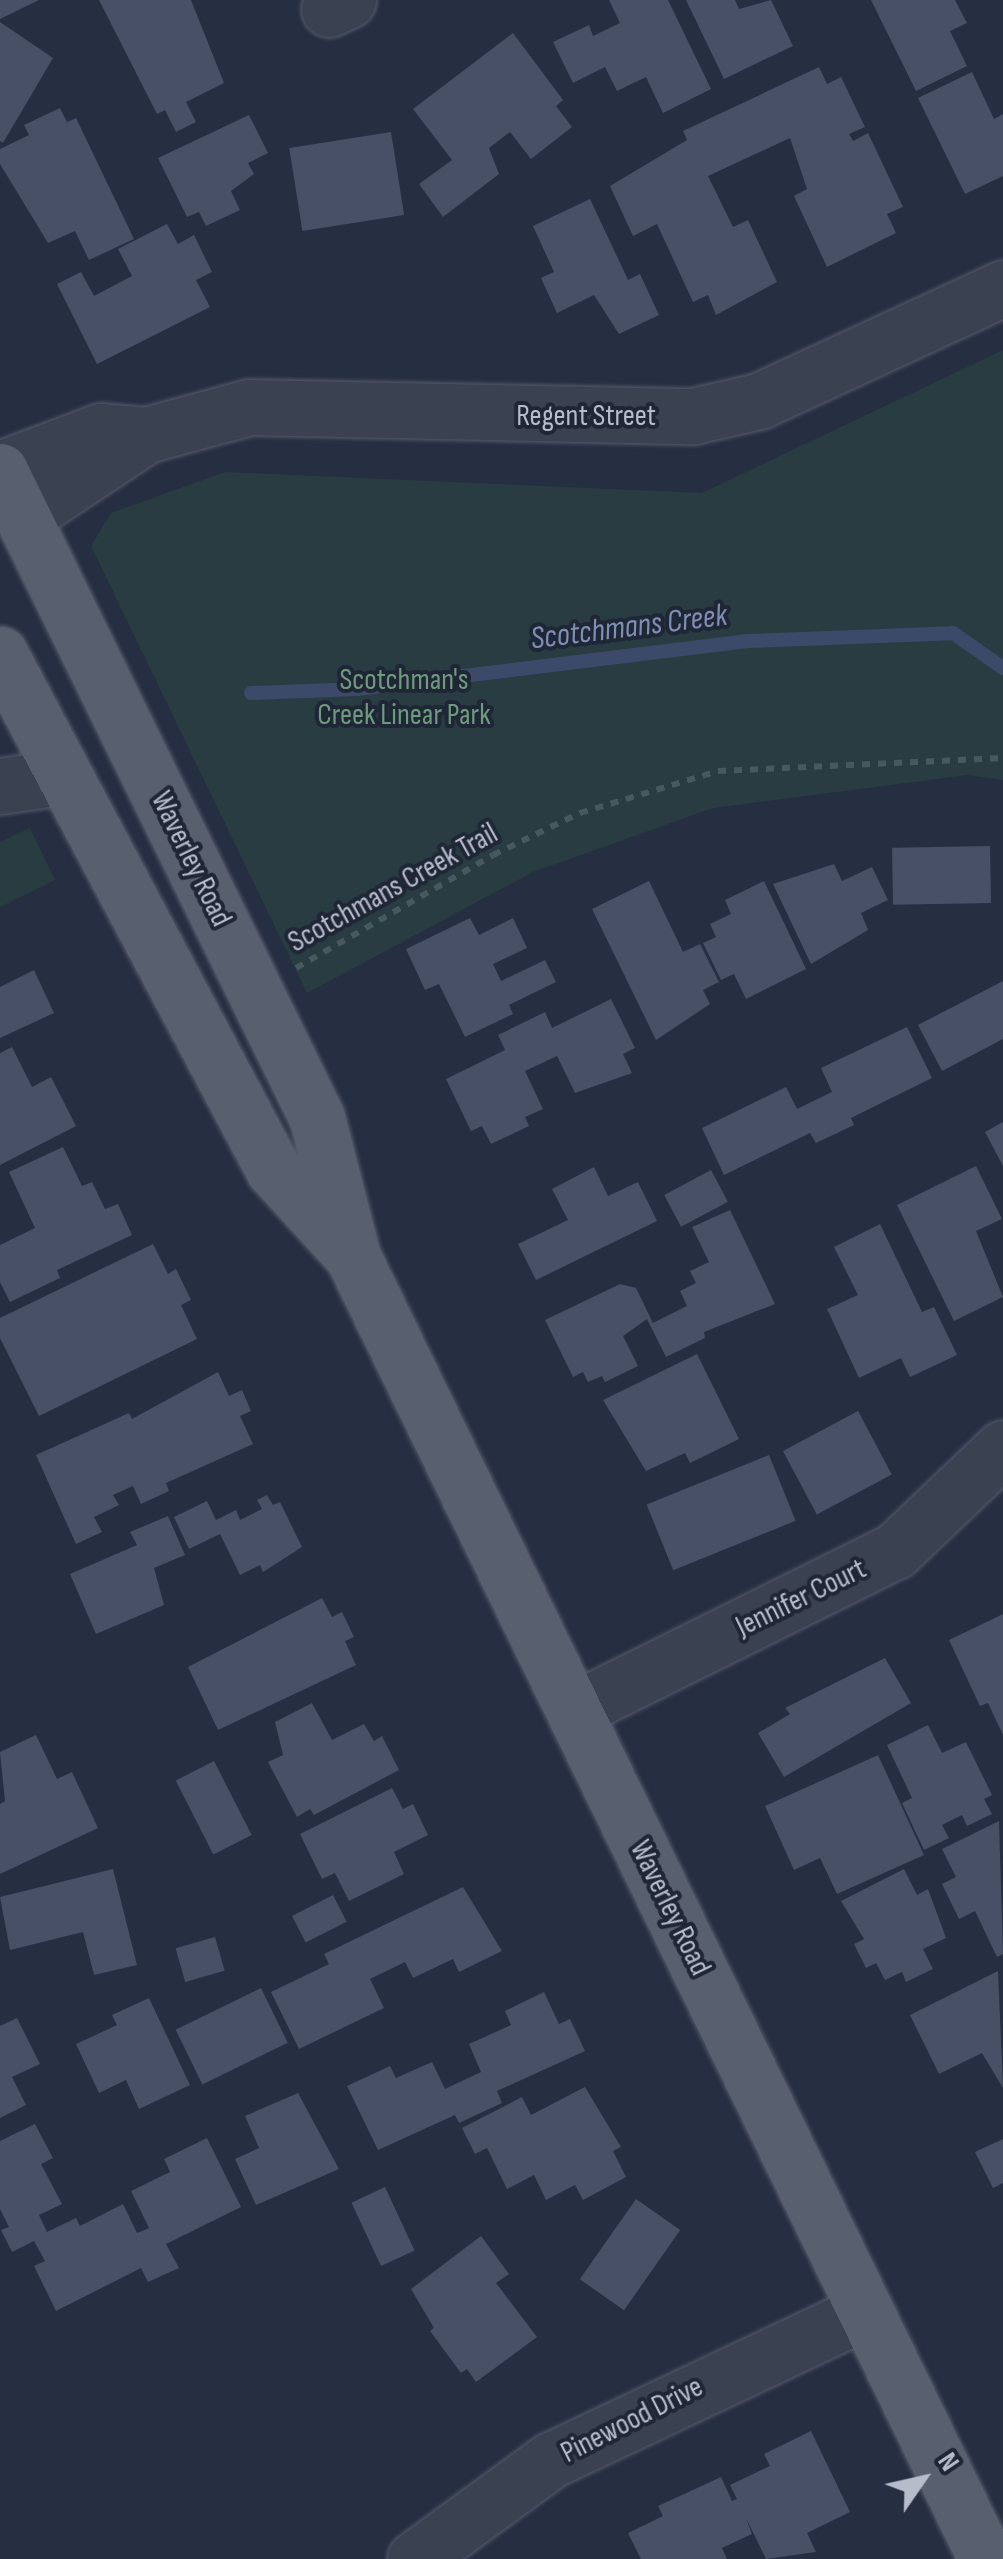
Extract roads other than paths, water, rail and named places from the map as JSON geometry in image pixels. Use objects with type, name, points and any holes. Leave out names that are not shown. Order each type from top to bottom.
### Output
[{"type":"main road","name":"Waverley Road","points":[[6,496],[317,1118],[353,1257],[986,2559]]},
{"type":"main road","name":"Waverley Road","points":[[0,654],[15,733],[62,777],[273,1169],[353,1257]]},
{"type":"street","name":"Regent Street","points":[[6,496],[146,435],[249,407],[693,416],[760,401],[1003,288]]},
{"type":"street","points":[[0,786],[62,777]]},
{"type":"street","name":"Jennifer Court","points":[[574,1710],[895,1551],[1003,1448]]},
{"type":"street","name":"Pinewood Drive","points":[[415,2559],[551,2460],[866,2311]]},
{"type":"waterway","name":"Scotchmans Creek","points":[[251,693],[357,689],[748,641],[953,633],[1003,668]]},
{"type":"park label","name":"Scotchman's Creek Linear Park","points":[[404,697]]}]
